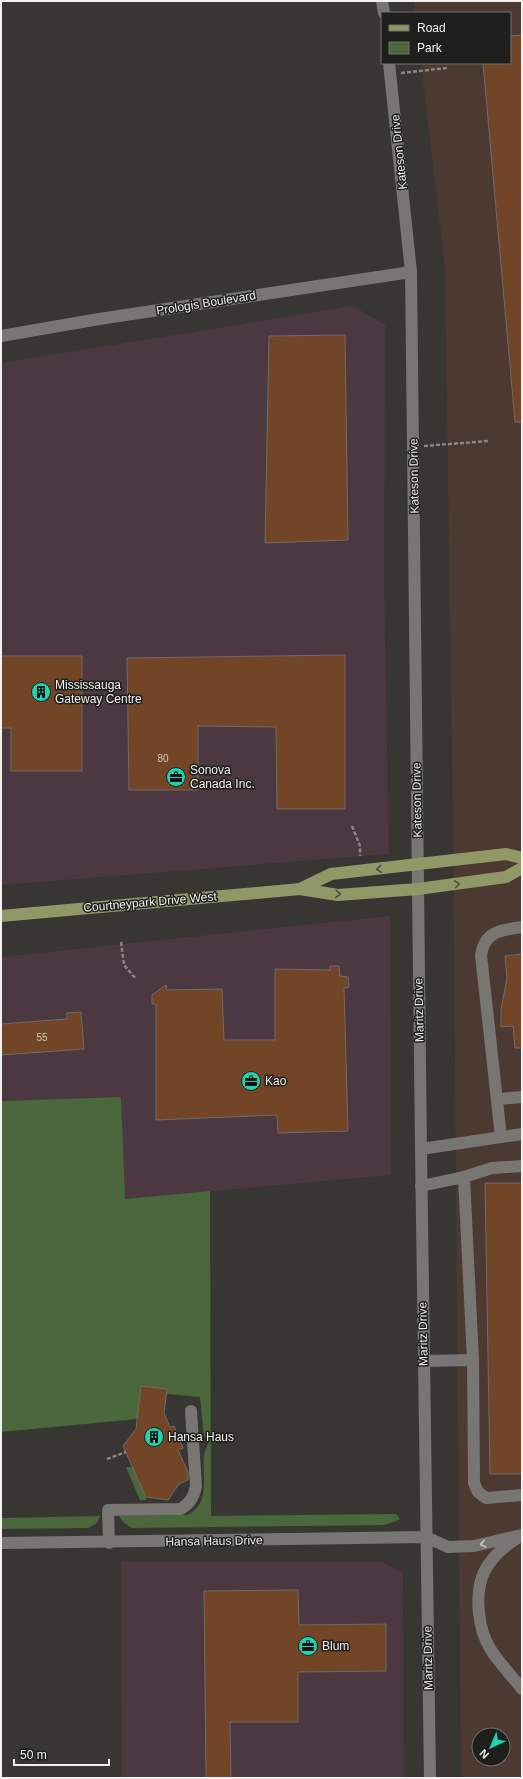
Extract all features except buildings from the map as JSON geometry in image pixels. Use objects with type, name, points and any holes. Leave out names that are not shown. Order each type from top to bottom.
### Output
[{"type":"main road","name":"Courtneypark Drive West","points":[[300,889],[332,874],[506,854],[522,858]]},
{"type":"main road","name":"Courtneypark Drive West","points":[[1,916],[300,889],[338,895],[418,889],[506,877],[522,868]]},
{"type":"street","points":[[382,1],[384,12]]},
{"type":"street","name":"Kateson Drive","points":[[390,68],[411,272],[418,889]]},
{"type":"street","name":"Prologis Boulevard","points":[[1,336],[99,319],[411,272]]},
{"type":"street","name":"Maritz Drive","points":[[418,889],[430,1778]]},
{"type":"street","points":[[501,1137],[481,956],[482,948],[494,933],[500,930],[522,927]]},
{"type":"street","points":[[497,1099],[522,1096]]},
{"type":"street","points":[[421,1149],[522,1134]]},
{"type":"street","points":[[421,1186],[492,1168],[522,1166]]},
{"type":"street","points":[[464,1176],[473,1360],[474,1483],[478,1492],[486,1498],[522,1495]]},
{"type":"street","points":[[424,1361],[473,1360]]},
{"type":"street","points":[[109,1543],[108,1510],[182,1509],[189,1504],[194,1496],[196,1486],[191,1411]]},
{"type":"street","points":[[426,1537],[448,1547],[474,1546],[521,1535]]},
{"type":"street","points":[[521,1535],[493,1558],[484,1573],[480,1589],[479,1610],[484,1635],[492,1650],[522,1689]]},
{"type":"street","name":"Hansa Haus Drive","points":[[1,1543],[109,1543],[426,1537]]},
{"type":"path","points":[[390,68],[447,68]]},
{"type":"path","points":[[413,447],[488,441]]},
{"type":"path","points":[[352,826],[360,846],[360,856]]},
{"type":"path","points":[[121,942],[124,965],[136,979]]},
{"type":"path","points":[[107,1459],[126,1452]]},
{"type":"shaded area","points":[[414,1],[522,1],[522,1778],[461,1778],[453,826],[445,268],[421,64],[511,64],[511,12],[415,12]]},
{"type":"shaded area","points":[[353,306],[385,325],[384,579],[389,854],[1,885],[1,363]]},
{"type":"shaded area","points":[[390,916],[391,1175],[124,1199],[121,1097],[1,1101],[1,957]]},
{"type":"shaded area","points":[[121,1562],[383,1562],[403,1573],[404,1778],[122,1778]]},
{"type":"green space","points":[[121,1097],[125,1199],[210,1191],[211,1516],[396,1514],[400,1519],[384,1525],[132,1528],[124,1523],[119,1516],[187,1515],[195,1510],[200,1504],[202,1497],[204,1489],[204,1455],[209,1442],[204,1436],[200,1397],[167,1394],[167,1389],[141,1387],[137,1419],[1,1432],[1,1101]]},
{"type":"green space","points":[[126,1467],[133,1467],[146,1500],[140,1500]]},
{"type":"green space","points":[[100,1516],[97,1523],[88,1528],[1,1529],[1,1518]]},
{"type":"place","name":"Mississauga Gateway Centre","points":[[41,692]]},
{"type":"place","name":"Sonova Canada Inc.","points":[[176,777]]},
{"type":"place","name":"Kao","points":[[251,1081]]},
{"type":"place","name":"Hansa Haus","points":[[154,1437]]},
{"type":"place","name":"Blum","points":[[308,1646]]}]
